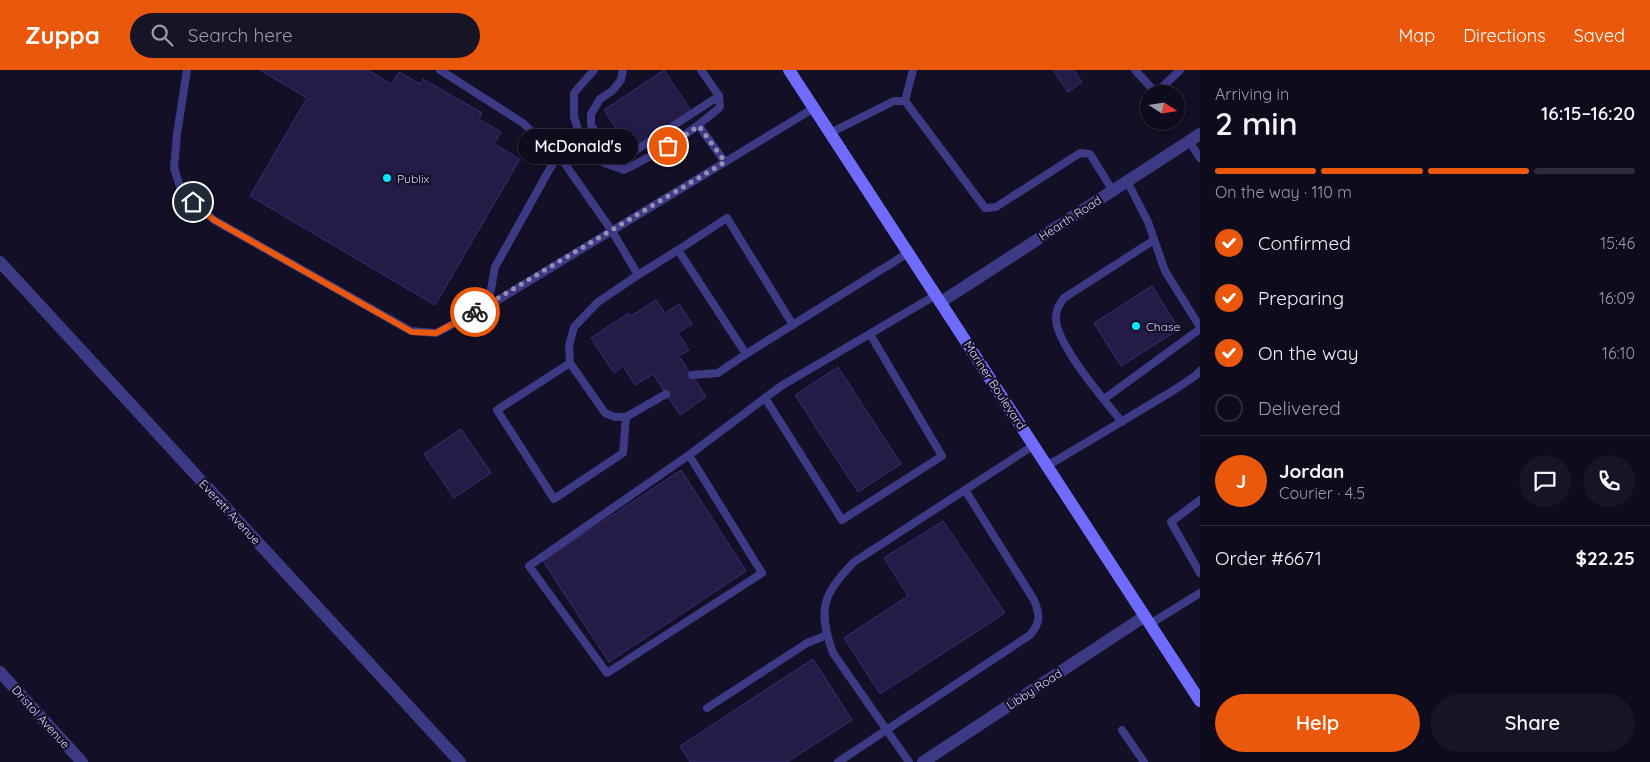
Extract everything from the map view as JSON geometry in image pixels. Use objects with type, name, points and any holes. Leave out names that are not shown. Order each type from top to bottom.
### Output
[{"type":"main road","name":"Mariner Boulevard","points":[[789,70],[1199,698]]},
{"type":"street","name":"Hearth Road","points":[[938,299],[1200,134]]},
{"type":"street","name":"Everett Avenue","points":[[0,262],[460,762]]},
{"type":"street","name":"Libby Road","points":[[923,762],[1148,620]]},
{"type":"street","name":"Dristol Avenue","points":[[0,672],[82,762]]},
{"type":"lane","points":[[187,70],[174,168],[182,193],[214,220],[412,332],[436,333],[488,306],[814,108]]},
{"type":"lane","points":[[440,70],[522,123],[565,164],[612,231],[638,275]]},
{"type":"lane","points":[[594,70],[574,93],[574,117],[581,138],[604,163],[624,170],[652,156],[699,126],[720,107],[719,96],[701,70]]},
{"type":"lane","points":[[623,70],[621,80],[612,91],[600,99],[591,114],[591,125],[609,150],[620,154],[630,154],[719,96]]},
{"type":"lane","points":[[905,101],[913,70]]},
{"type":"lane","points":[[1135,70],[1156,92],[1180,70]]},
{"type":"lane","points":[[830,133],[894,101],[905,101]]},
{"type":"lane","points":[[905,101],[985,208],[996,207],[1080,153],[1090,154],[1113,190]]},
{"type":"lane","points":[[699,126],[725,162]]},
{"type":"lane","points":[[488,306],[495,267],[557,156],[581,138]]},
{"type":"lane","points":[[1189,141],[1200,158]]},
{"type":"lane","points":[[1104,399],[1200,328],[1165,271],[1148,222],[1127,181]]},
{"type":"lane","points":[[666,394],[626,417],[615,417],[605,413],[570,363],[569,346],[574,327],[598,302],[727,218],[794,325]]},
{"type":"lane","points":[[1122,422],[1069,352],[1059,334],[1055,320],[1057,308],[1064,298],[1154,240]]},
{"type":"lane","points":[[678,250],[746,354]]},
{"type":"lane","points":[[692,375],[718,374],[746,354],[908,253]]},
{"type":"lane","points":[[689,455],[762,573],[607,673],[529,566],[689,455],[781,386],[870,334],[938,299]]},
{"type":"lane","points":[[765,398],[842,520],[942,456],[870,334]]},
{"type":"lane","points":[[570,363],[497,410],[554,499],[623,453],[626,417]]},
{"type":"lane","points":[[1047,466],[1171,392],[1200,371]]},
{"type":"lane","points":[[909,762],[833,653],[827,635],[826,597],[838,579],[854,562],[1034,445]]},
{"type":"lane","points":[[838,762],[1030,635],[1036,628],[1039,612],[1034,600],[964,490]]},
{"type":"lane","points":[[1200,500],[1171,522],[1200,572]]},
{"type":"lane","points":[[1148,620],[1200,593]]},
{"type":"lane","points":[[706,708],[807,643],[827,635]]},
{"type":"lane","points":[[1122,730],[1144,762]]},
{"type":"building","points":[[260,70],[368,70],[391,84],[399,72],[420,84],[423,79],[482,113],[479,119],[501,132],[494,144],[520,159],[435,305],[250,196],[307,98]]},
{"type":"building","points":[[664,70],[691,111],[630,150],[604,110]]},
{"type":"building","points":[[1053,70],[1074,70],[1082,82],[1068,92]]},
{"type":"building","name":"Chase","points":[[1152,286],[1179,329],[1121,366],[1094,323]]},
{"type":"building","points":[[656,300],[665,313],[679,304],[692,324],[678,333],[689,350],[679,356],[706,397],[680,415],[653,374],[635,385],[623,366],[614,373],[591,338],[629,313],[631,316]]},
{"type":"building","points":[[838,367],[901,464],[858,492],[795,395]]},
{"type":"building","points":[[461,429],[491,473],[454,498],[424,454]]},
{"type":"building","points":[[681,470],[746,571],[609,662],[543,561]]},
{"type":"building","points":[[943,521],[1005,613],[880,694],[844,638],[908,596],[884,558]]},
{"type":"building","points":[[813,659],[852,720],[787,762],[690,762],[680,746]]},
{"type":"way so far","points":[[475,312],[490,305],[725,162],[699,126],[668,146]]},
{"type":"place","name":"McDonald's","points":[[668,146]]},
{"type":"place","name":"Publix","points":[[387,178]]},
{"type":"place","name":"Chase","points":[[1136,326]]},
{"type":"route","points":[[193,202],[214,220],[412,332],[436,333],[475,312]]}]
